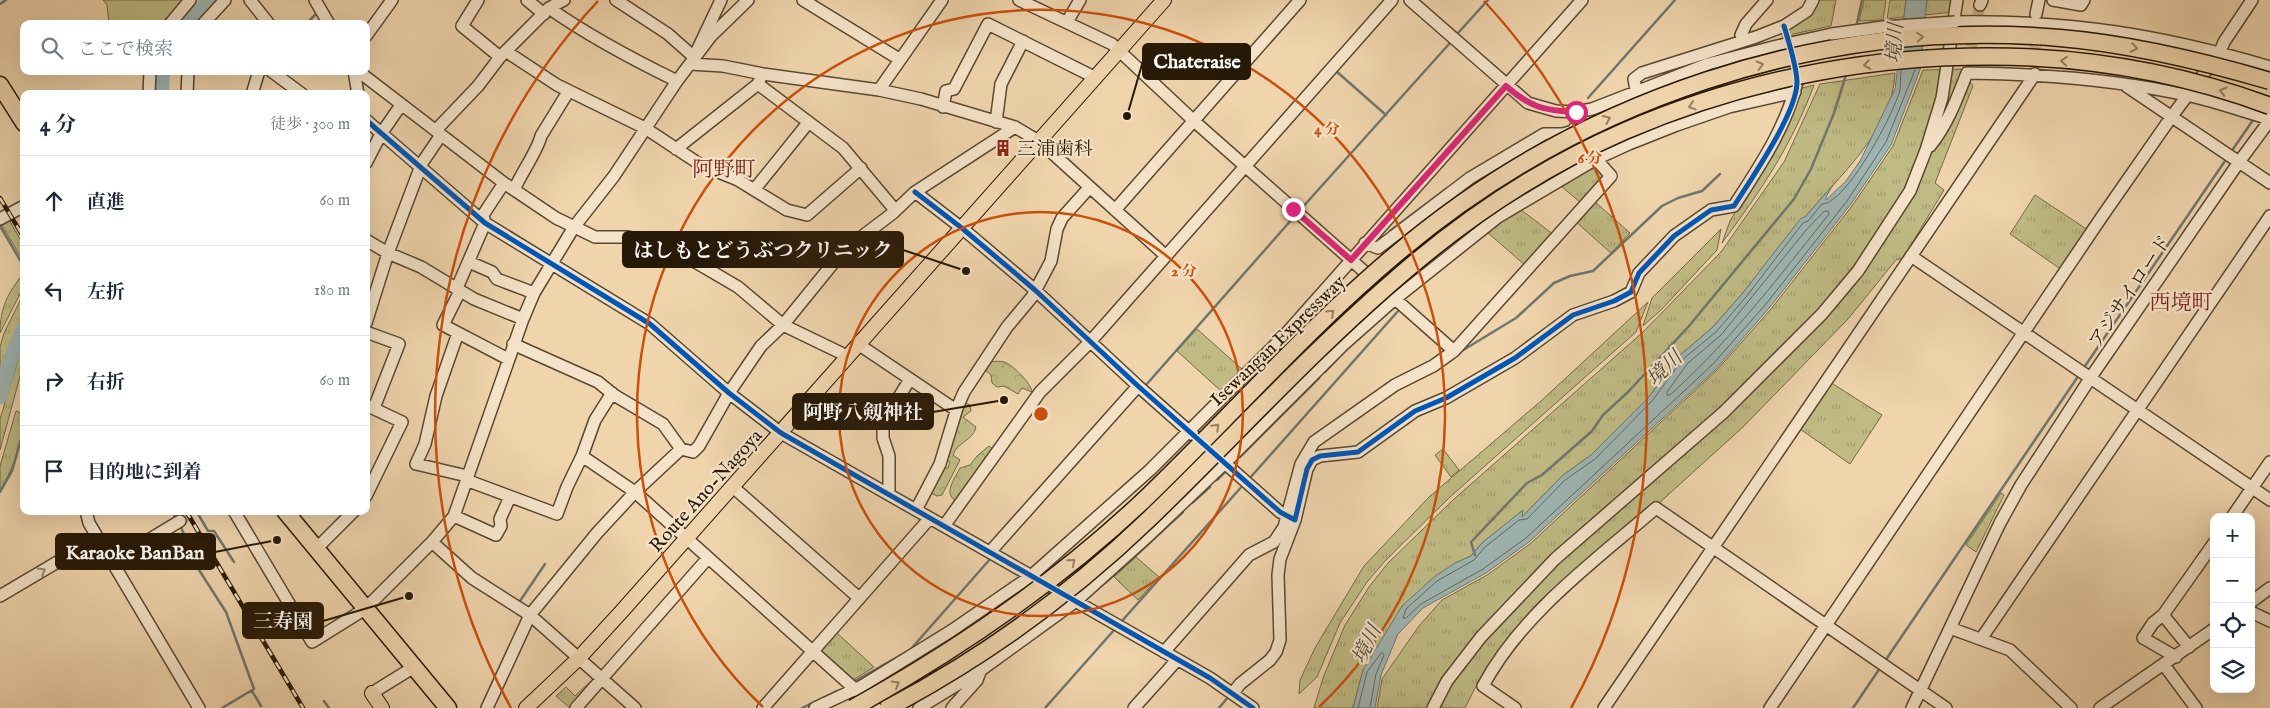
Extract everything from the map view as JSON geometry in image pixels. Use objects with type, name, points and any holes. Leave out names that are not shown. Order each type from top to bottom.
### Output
[{"type":"highway","name":"Isewangan Expressway","points":[[853,708],[966,642],[1051,580],[1145,499],[1329,314],[1394,255],[1473,195],[1528,161],[1596,124],[1670,94],[1753,66],[1845,47],[1922,36],[2011,35],[2089,42],[2159,53],[2216,65],[2270,81]]},
{"type":"highway","name":"Isewangan Expressway","points":[[888,708],[943,678],[983,653],[1058,597],[1103,560],[1146,522],[1349,321],[1435,247],[1517,188],[1626,131],[1705,102],[1788,78],[1924,58],[2023,58],[2110,66],[2207,86],[2270,106]]},
{"type":"highway","points":[[0,85],[20,117]]},
{"type":"highway","points":[[288,515],[448,708]]},
{"type":"main road","name":"Route Ano-Nagoya","points":[[526,708],[579,658],[1040,142],[1164,0]]},
{"type":"main road","points":[[372,693],[382,708]]},
{"type":"street","points":[[173,20],[190,0]]},
{"type":"street","points":[[207,20],[225,0]]},
{"type":"street","points":[[250,0],[266,20]]},
{"type":"street","points":[[315,0],[327,20]]},
{"type":"street","points":[[370,30],[392,0]]},
{"type":"street","points":[[478,0],[462,26],[504,54],[568,92],[645,128],[701,165],[738,180],[787,210],[807,215],[861,168]]},
{"type":"street","points":[[527,0],[603,44],[677,81]]},
{"type":"street","points":[[370,310],[388,253],[420,167],[438,133],[504,54],[546,11],[564,0]]},
{"type":"street","points":[[616,0],[668,34],[692,60],[723,66],[760,79],[879,90],[921,99],[1015,127],[1040,142],[1166,256]]},
{"type":"street","points":[[692,60],[721,0]]},
{"type":"street","points":[[236,515],[312,642],[366,609],[432,542],[454,516],[523,319],[534,293],[574,227],[614,176],[692,60],[711,36],[748,0]]},
{"type":"street","points":[[803,0],[900,59]]},
{"type":"street","points":[[879,90],[942,0]]},
{"type":"street","points":[[1019,0],[1112,44],[1245,167],[1454,351]]},
{"type":"street","points":[[1067,22],[1080,0]]},
{"type":"street","points":[[1115,210],[1300,0]]},
{"type":"street","points":[[944,526],[1040,392],[1090,342],[1392,0]]},
{"type":"street","points":[[1410,0],[1506,86],[1528,103],[1539,108],[1576,112],[1592,109],[1636,90],[1708,64],[1776,46],[1832,34],[1901,25],[1955,22],[2043,23],[2087,27],[2176,42],[2220,52],[2270,67]]},
{"type":"street","points":[[815,708],[854,690],[951,631],[1031,576],[1150,470],[1284,336],[1582,0]]},
{"type":"street","points":[[1743,40],[1741,35],[1746,24],[1767,0]]},
{"type":"street","points":[[1636,90],[1634,79],[1642,73],[1743,40],[1785,29],[1800,14],[1807,0]]},
{"type":"street","points":[[1800,14],[1807,11],[1813,0]]},
{"type":"street","points":[[1433,708],[1447,681],[1481,637],[1555,559],[1724,412],[1822,314],[1858,271],[1882,237],[1910,191],[1926,150],[1942,98],[1958,0]]},
{"type":"street","points":[[2036,14],[2039,0]]},
{"type":"street","points":[[2053,0],[2081,5],[2084,0]]},
{"type":"street","points":[[1770,708],[2172,116],[2220,52],[2224,42],[2252,0]]},
{"type":"street","points":[[943,107],[946,91],[954,89],[960,80],[988,24],[1096,78]]},
{"type":"street","points":[[996,122],[1001,84],[1023,41]]},
{"type":"street","points":[[1926,150],[1941,133],[1958,97],[1966,72],[2035,74],[2120,83],[2188,95],[2270,120]]},
{"type":"street","points":[[1604,708],[2035,74]]},
{"type":"street","points":[[149,90],[150,75]]},
{"type":"street","points":[[187,90],[188,75]]},
{"type":"street","points":[[253,90],[258,75]]},
{"type":"street","points":[[276,75],[297,90]]},
{"type":"street","points":[[356,75],[358,90]]},
{"type":"street","points":[[361,75],[504,183],[574,227],[595,237],[628,237],[654,242],[697,263],[738,287],[783,326],[841,353],[846,358]]},
{"type":"street","points":[[760,79],[808,123],[835,141],[861,168],[895,210]]},
{"type":"street","points":[[676,149],[760,79]]},
{"type":"street","points":[[2120,83],[2270,183]]},
{"type":"street","points":[[919,708],[981,670],[1076,601],[1146,538],[1342,346],[1395,299],[1498,217],[1596,159],[1677,124],[1796,87],[1788,113],[1765,158],[1734,206],[1711,210],[1696,218],[1674,236],[1639,273],[1631,292],[1614,301],[1572,315],[1522,354],[1446,398],[1415,411],[1358,452],[1320,456],[1312,460],[1291,519],[1280,559],[1278,575],[1280,640],[1276,652],[1270,660],[1233,693]]},
{"type":"street","points":[[514,190],[541,136],[568,92]]},
{"type":"street","points":[[370,155],[381,134],[401,105]]},
{"type":"street","points":[[1365,243],[1378,248],[1470,178],[1544,134],[1563,134],[1574,130],[1577,124],[1576,112]]},
{"type":"street","name":"アジサイロード","points":[[1912,708],[2000,522],[2021,485],[2091,377],[2270,120]]},
{"type":"street","points":[[754,190],[808,123]]},
{"type":"street","points":[[370,124],[485,223],[650,324],[729,394],[781,433],[1164,652],[1233,693],[1253,708]]},
{"type":"street","points":[[513,344],[586,375],[663,424],[681,449],[693,452],[699,446],[729,394],[761,346],[783,326],[842,251],[915,192],[1015,127]]},
{"type":"street","points":[[1164,652],[1249,555],[1274,542],[1291,519],[1300,464],[1314,442],[1395,385],[1432,366],[1454,351],[1611,176],[1596,159]]},
{"type":"street","points":[[504,183],[483,215],[485,223],[443,324],[508,359]]},
{"type":"street","points":[[916,510],[940,464],[956,410],[964,392],[1007,327],[1035,290],[1051,261],[1053,245],[1062,218],[1089,188]]},
{"type":"street","points":[[915,192],[963,228],[1035,290],[1138,386],[1291,519]]},
{"type":"street","points":[[0,218],[20,208]]},
{"type":"street","points":[[1981,639],[2270,216]]},
{"type":"street","points":[[370,242],[388,253],[420,267],[458,289],[523,319]]},
{"type":"street","points":[[1911,256],[2091,377],[2137,412],[2270,500]]},
{"type":"street","points":[[469,262],[492,272],[497,279],[534,293]]},
{"type":"street","points":[[370,333],[399,344],[370,407],[402,422],[370,488]]},
{"type":"street","points":[[458,333],[436,396],[426,444],[416,464],[467,478],[510,497],[557,514],[595,420],[612,393]]},
{"type":"street","points":[[858,344],[956,410]]},
{"type":"street","points":[[889,494],[889,456],[883,438],[883,429],[886,420],[910,379]]},
{"type":"street","points":[[990,552],[1138,386]]},
{"type":"street","points":[[487,708],[530,616],[597,534],[635,492],[681,449]]},
{"type":"street","points":[[582,456],[635,492],[876,708]]},
{"type":"street","points":[[2235,513],[2270,462]]},
{"type":"street","points":[[733,487],[858,598]]},
{"type":"street","points":[[454,516],[496,535],[501,526],[500,519],[510,497]]},
{"type":"street","points":[[1515,708],[1483,686],[1492,669],[1554,598],[1656,508],[1946,708]]},
{"type":"street","points":[[87,515],[98,538],[198,708]]},
{"type":"street","points":[[316,549],[350,515]]},
{"type":"street","points":[[763,708],[930,518]]},
{"type":"street","points":[[112,562],[178,523]]},
{"type":"street","points":[[0,596],[98,538]]},
{"type":"street","points":[[432,542],[472,578],[530,616],[635,708]]},
{"type":"street","points":[[2176,657],[2143,638],[2153,623],[2163,615],[2210,549]]},
{"type":"street","points":[[576,708],[708,558]]},
{"type":"street","points":[[2255,599],[2270,588]]},
{"type":"street","points":[[2255,614],[2270,621]]},
{"type":"street","points":[[2163,615],[2189,647]]},
{"type":"street","points":[[1950,628],[2010,650],[2071,708]]},
{"type":"street","points":[[2100,708],[2210,632]]},
{"type":"street","points":[[1134,708],[1177,660]]},
{"type":"street","points":[[2164,665],[2196,708]]},
{"type":"street","points":[[372,693],[414,667]]},
{"type":"street","points":[[952,708],[977,680],[981,670]]},
{"type":"green space","points":[[103,0],[186,0],[170,20],[109,20],[107,5]]},
{"type":"green space","points":[[1816,0],[1836,0],[1831,26],[1789,35],[1788,30],[1792,24]]},
{"type":"green space","points":[[1864,0],[1886,0],[1883,20],[1859,21]]},
{"type":"green space","points":[[1890,0],[1906,0],[1904,17],[1887,19]]},
{"type":"green space","points":[[1927,0],[1955,0],[1952,12],[1925,15]]},
{"type":"green space","points":[[1961,69],[1973,86],[1935,183],[1944,190],[1909,248],[1907,257],[1896,260],[1848,319],[1743,427],[1529,621],[1480,678],[1465,708],[1377,708],[1382,679],[1419,626],[1442,600],[1487,575],[1530,544],[1717,370],[1771,309],[1852,206],[1893,146],[1923,70]]},
{"type":"green space","points":[[1895,73],[1892,94],[1885,114],[1875,133],[1862,151],[1805,217],[1801,219],[1742,294],[1712,328],[1680,355],[1648,398],[1591,455],[1562,476],[1522,517],[1522,511],[1482,543],[1471,556],[1455,563],[1363,670],[1353,708],[1314,708],[1323,678],[1345,625],[1369,587],[1388,563],[1453,500],[1642,333],[1721,252],[1784,162],[1820,84]]},
{"type":"green space","points":[[1814,85],[1796,128],[1774,167],[1722,243],[1730,221],[1786,128],[1802,88]]},
{"type":"green space","points":[[1591,169],[1600,171],[1603,179],[1581,203],[1561,186]]},
{"type":"green space","points":[[2035,195],[2088,230],[2062,270],[2010,234]]},
{"type":"green space","points":[[1593,200],[1630,233],[1611,253],[1575,221]]},
{"type":"green space","points":[[1520,209],[1554,235],[1526,266],[1487,232]]},
{"type":"green space","points":[[8,218],[20,239],[20,255],[1,224]]},
{"type":"green space","points":[[1721,229],[1717,250],[1662,309],[1643,326],[1652,298]]},
{"type":"green space","points":[[20,279],[20,294],[0,333],[3,308]]},
{"type":"green space","points":[[20,301],[20,330],[5,369],[0,389],[0,347],[4,333]]},
{"type":"green space","points":[[1648,302],[1636,332],[1450,497],[1385,561],[1367,582],[1340,623],[1317,677],[1299,694],[1300,680],[1315,648],[1364,566],[1429,497],[1541,401]]},
{"type":"green space","points":[[1197,329],[1243,370],[1221,391],[1177,351]]},
{"type":"green space","points":[[20,353],[20,377],[0,450],[0,419]]},
{"type":"green space","points":[[991,362],[1002,362],[1012,366],[1025,380],[1032,392],[1022,388],[1018,394],[1004,386],[997,387],[992,383],[991,375],[985,370]]},
{"type":"green space","points":[[1830,382],[1882,415],[1850,464],[1800,429]]},
{"type":"green space","points":[[964,402],[970,405],[971,411],[963,417],[976,427],[972,435],[955,451],[953,455],[960,460],[942,495],[937,496],[931,493],[943,468],[948,468],[950,462],[946,459]]},
{"type":"green space","points":[[16,411],[20,412],[20,443],[14,463],[0,490],[0,466]]},
{"type":"green space","points":[[989,446],[993,449],[957,501],[950,495],[950,491],[960,468],[970,465]]},
{"type":"green space","points":[[1443,449],[1459,470],[1451,477],[1435,455]]},
{"type":"green space","points":[[2001,493],[2004,495],[1976,552],[1966,545]]},
{"type":"green space","points":[[1136,557],[1159,577],[1138,600],[1114,577]]},
{"type":"green space","points":[[836,632],[874,667],[853,680],[820,650]]},
{"type":"green space","points":[[594,678],[570,708],[556,696],[566,687],[575,696]]},
{"type":"water","points":[[1906,0],[1927,0],[1920,70],[1891,145],[1851,204],[1770,307],[1716,369],[1529,542],[1486,573],[1423,608],[1398,634],[1381,675],[1375,708],[1353,708],[1363,670],[1402,606],[1434,577],[1455,563],[1471,556],[1482,543],[1523,510],[1522,517],[1562,476],[1591,455],[1648,398],[1680,355],[1712,328],[1742,294],[1801,218],[1805,217],[1833,185],[1826,200],[1846,181],[1860,161],[1895,89]]},
{"type":"waterway","points":[[0,4],[6,0]]},
{"type":"waterway","points":[[191,20],[208,0]]},
{"type":"waterway","points":[[1459,32],[1488,0]]},
{"type":"waterway","points":[[1588,98],[1675,0]]},
{"type":"waterway","points":[[1856,28],[1862,0]]},
{"type":"waterway","points":[[310,20],[316,14]]},
{"type":"waterway","points":[[1301,209],[1449,44]]},
{"type":"waterway","points":[[1336,71],[1386,115]]},
{"type":"waterway","points":[[161,90],[163,75]]},
{"type":"waterway","name":"境川","points":[[1475,555],[1471,542],[1527,483],[1542,475],[1592,431],[1603,415],[1628,392],[1689,326],[1794,199],[1811,169],[1834,113],[1846,75]]},
{"type":"waterway","points":[[2231,152],[2253,120]]},
{"type":"waterway","points":[[2083,369],[2227,158]]},
{"type":"waterway","points":[[1460,352],[1516,318],[1554,283],[1570,276],[1593,271],[1662,206],[1678,198],[1702,191],[1720,174]]},
{"type":"waterway","points":[[1390,231],[1446,189]]},
{"type":"waterway","points":[[1146,385],[1293,218]]},
{"type":"waterway","points":[[0,226],[20,260]]},
{"type":"waterway","points":[[1249,479],[1399,310]]},
{"type":"waterway","points":[[0,397],[10,360],[20,337]]},
{"type":"waterway","points":[[1325,372],[1345,351]]},
{"type":"waterway","points":[[1885,661],[2079,375]]},
{"type":"waterway","points":[[1240,457],[1319,378]]},
{"type":"waterway","points":[[0,492],[12,471],[20,443]]},
{"type":"waterway","points":[[1217,480],[1226,471]]},
{"type":"waterway","points":[[1121,622],[1244,484]]},
{"type":"waterway","points":[[1192,503],[1210,487]]},
{"type":"waterway","points":[[1119,571],[1183,512]]},
{"type":"waterway","points":[[199,515],[208,531],[214,531],[234,562]]},
{"type":"waterway","points":[[180,525],[199,570],[226,612],[254,689],[222,708]]},
{"type":"waterway","points":[[853,682],[910,650],[992,559]]},
{"type":"waterway","points":[[518,604],[545,564]]},
{"type":"waterway","points":[[1105,583],[1116,573]]},
{"type":"waterway","points":[[1045,708],[1115,629]]},
{"type":"waterway","points":[[1853,708],[1880,668]]},
{"type":"waterway","points":[[252,691],[261,706]]},
{"type":"waterway","points":[[802,708],[837,691]]},
{"type":"waterway","points":[[1219,708],[1229,696]]},
{"type":"waterway","points":[[324,701],[329,708]]},
{"type":"tunnel","points":[[1968,63],[1980,5]]},
{"type":"tunnel","points":[[2035,74],[2036,31]]},
{"type":"tunnel","points":[[1786,32],[1797,82]]},
{"type":"tunnel","points":[[180,521],[188,515]]},
{"type":"railway","points":[[0,198],[20,231]]},
{"type":"railway","points":[[188,515],[303,708]]},
{"type":"cycle path","points":[[915,192],[963,229],[1035,290],[1138,386],[1280,512],[1295,520],[1307,469],[1312,460],[1320,456],[1358,452],[1415,411],[1446,398],[1515,358],[1573,315],[1614,301],[1631,292],[1639,273],[1674,236],[1711,210],[1734,206],[1782,128],[1795,95],[1797,77],[1784,26]]},
{"type":"cycle path","points":[[370,123],[485,223],[650,324],[729,393],[781,433],[1210,678],[1253,708]]},
{"type":"place","name":"Chateraise","points":[[1127,116]]},
{"type":"place","name":"三浦歯科","points":[[1003,148]]},
{"type":"place","name":"はしもとどうぶつクリニック","points":[[966,271]]},
{"type":"place","name":"阿野八剱神社","points":[[1004,400]]},
{"type":"place","name":"Karaoke BanBan","points":[[277,540]]},
{"type":"place","name":"三寿園","points":[[409,596]]},
{"type":"district","name":"阿野町","points":[[724,169]]},
{"type":"district","name":"西境町","points":[[2181,302]]},
{"type":"route","points":[[1293,209],[1351,260],[1506,86],[1528,103],[1539,108],[1576,112]]}]
